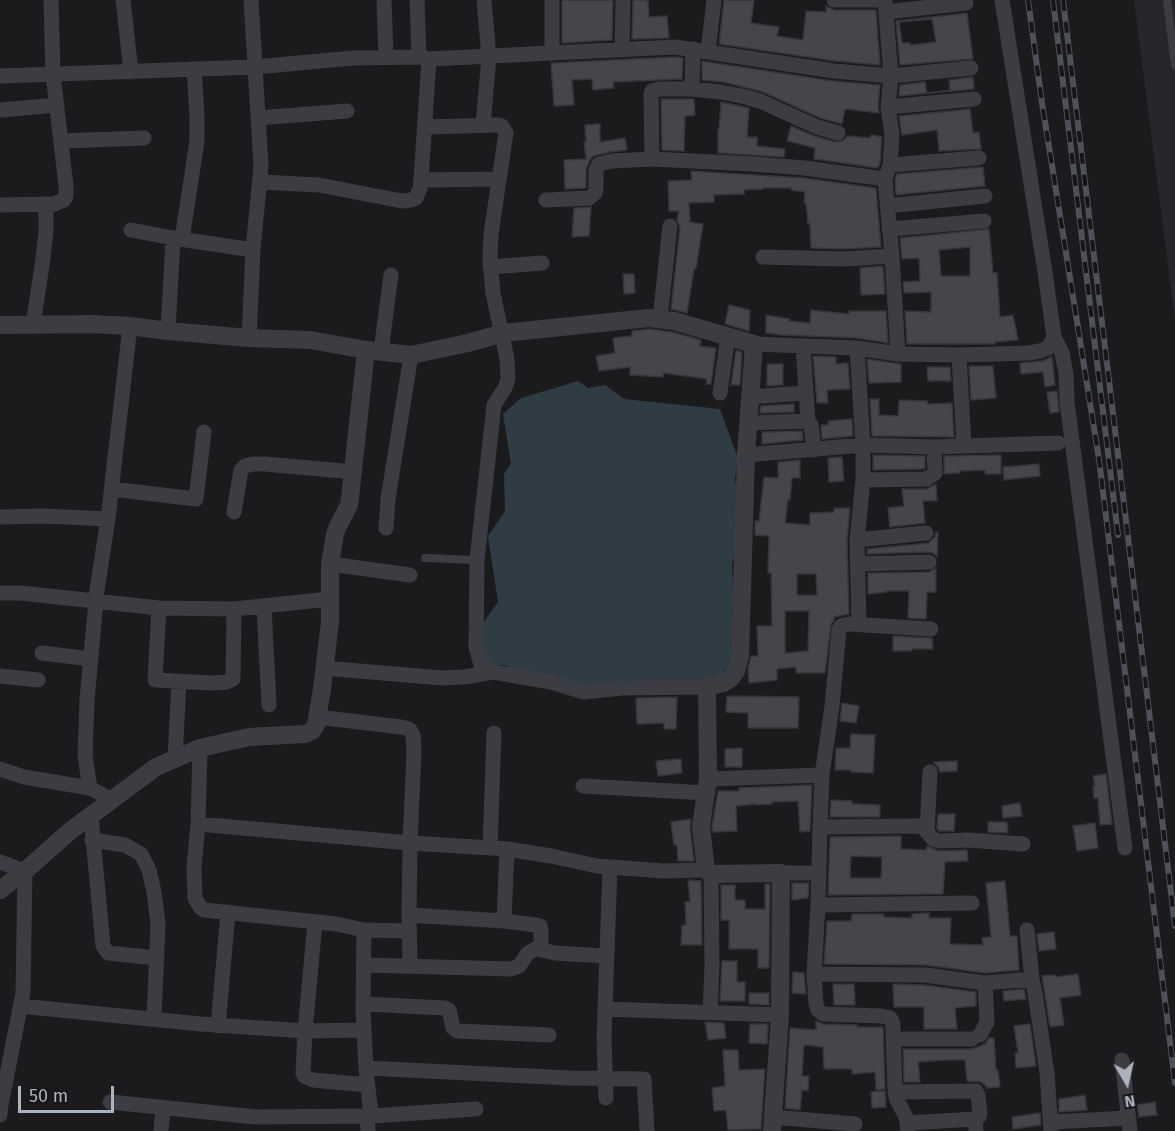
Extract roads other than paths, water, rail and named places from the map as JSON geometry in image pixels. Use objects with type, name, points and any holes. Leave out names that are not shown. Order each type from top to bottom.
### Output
[{"type":"street","points":[[0,205],[60,203],[66,196],[53,74],[51,0]]},
{"type":"street","points":[[123,0],[131,72]]},
{"type":"street","points":[[249,338],[261,166],[251,0]]},
{"type":"street","points":[[384,0],[386,57]]},
{"type":"street","points":[[260,182],[318,185],[402,201],[416,198],[420,188],[425,127],[424,58],[417,0]]},
{"type":"street","points":[[483,125],[489,57],[484,0]]},
{"type":"street","points":[[552,0],[552,52]]},
{"type":"street","points":[[622,49],[623,0]]},
{"type":"street","points":[[692,89],[714,0]]},
{"type":"street","points":[[834,0],[885,4],[966,3]]},
{"type":"street","points":[[1002,0],[1054,337],[1062,353],[1066,374],[1067,402],[1125,848]]},
{"type":"street","points":[[885,4],[891,76],[888,107],[892,134],[887,172],[887,206],[898,354]]},
{"type":"street","points":[[0,76],[255,67],[353,58],[489,57],[675,47],[834,71],[891,76],[971,68]]},
{"type":"street","points":[[168,331],[178,239],[197,141],[194,69]]},
{"type":"street","points":[[652,159],[652,91],[670,88],[722,92],[746,97],[817,127],[838,133]]},
{"type":"street","points":[[888,107],[974,99]]},
{"type":"street","points":[[0,110],[57,105]]},
{"type":"street","points":[[258,118],[347,111]]},
{"type":"street","points":[[425,127],[499,125],[506,133],[491,234],[490,267],[503,333],[508,379],[494,405],[477,560],[476,647],[481,665],[493,672]]},
{"type":"street","points":[[61,141],[144,138]]},
{"type":"street","points":[[546,200],[593,196],[596,189],[596,170],[603,162],[652,159],[887,172],[979,158]]},
{"type":"street","points":[[421,180],[499,179]]},
{"type":"street","points":[[887,206],[985,196]]},
{"type":"street","points":[[33,325],[43,259],[46,204]]},
{"type":"street","points":[[890,229],[984,221]]},
{"type":"street","points":[[660,319],[670,226]]},
{"type":"street","points":[[131,230],[254,250]]},
{"type":"street","points":[[763,257],[834,259],[892,256]]},
{"type":"street","points":[[490,267],[542,263]]},
{"type":"street","points":[[0,890],[70,831],[156,767],[200,748],[249,737],[305,734],[312,731],[316,725],[330,622],[330,564],[335,534],[349,505],[373,351],[391,275]]},
{"type":"street","points":[[0,325],[130,326],[249,338],[310,340],[411,355],[503,333],[638,319],[674,321],[754,344],[857,348],[898,354],[959,355],[1040,351],[1048,348],[1054,337]]},
{"type":"street","points":[[90,788],[85,756],[87,700],[96,601],[112,489],[130,326]]},
{"type":"street","points":[[720,393],[728,336]]},
{"type":"street","points":[[324,668],[442,678],[493,672],[551,681],[584,692],[621,688],[707,687],[723,683],[731,678],[736,671],[740,656],[746,454],[754,344]]},
{"type":"street","points":[[802,346],[808,421],[811,425],[814,450]]},
{"type":"street","points":[[857,348],[863,445],[863,480],[857,540],[859,624]]},
{"type":"street","points":[[386,528],[388,499],[411,355]]},
{"type":"street","points":[[959,355],[964,446]]},
{"type":"street","points":[[749,397],[805,393]]},
{"type":"street","points":[[748,423],[808,421]]},
{"type":"street","points":[[112,489],[196,499],[204,432]]},
{"type":"street","points":[[746,454],[863,445],[934,447],[1058,443]]},
{"type":"street","points":[[863,480],[926,478],[935,473],[934,447]]},
{"type":"street","points":[[234,512],[241,470],[245,466],[266,464],[354,472]]},
{"type":"street","points":[[0,517],[108,519]]},
{"type":"street","points":[[857,540],[926,533]]},
{"type":"street","points":[[858,564],[929,562]]},
{"type":"street","points":[[330,564],[410,575]]},
{"type":"street","points":[[0,593],[21,593],[159,608],[234,609],[330,598]]},
{"type":"street","points":[[264,606],[268,705]]},
{"type":"street","points":[[159,608],[155,680],[226,682],[233,678],[234,609]]},
{"type":"street","points":[[895,1092],[976,1091],[980,1116],[975,1125],[908,1127],[895,1092],[890,1018],[823,1014],[818,1010],[814,974],[822,775],[832,706],[839,629],[844,625],[859,624],[931,628]]},
{"type":"street","points":[[42,653],[91,659]]},
{"type":"street","points":[[0,676],[38,680]]},
{"type":"street","points":[[175,759],[179,681]]},
{"type":"street","points":[[707,687],[707,786],[701,826],[709,872],[712,966],[710,1013]]},
{"type":"street","points":[[317,717],[409,729],[413,735],[410,966]]},
{"type":"street","points":[[490,848],[494,733]]},
{"type":"street","points":[[200,748],[198,824],[194,867],[197,904],[204,910],[336,924],[364,930],[409,931]]},
{"type":"street","points":[[0,769],[24,777],[90,788],[112,800]]},
{"type":"street","points":[[927,831],[930,772]]},
{"type":"street","points":[[583,786],[707,786],[822,775]]},
{"type":"street","points":[[91,816],[103,946],[108,953],[157,958]]},
{"type":"street","points":[[198,824],[410,843],[507,849],[597,866],[663,871],[819,873]]},
{"type":"street","points":[[820,827],[920,826],[933,839],[939,841],[1023,843]]},
{"type":"street","points":[[92,840],[125,845],[141,854],[149,870],[158,923],[154,1019]]},
{"type":"street","points":[[504,921],[507,849]]},
{"type":"street","points":[[0,862],[25,871]]},
{"type":"street","points":[[606,1098],[604,1038],[610,867]]},
{"type":"street","points":[[0,1115],[23,993],[25,871]]},
{"type":"street","points":[[781,873],[780,1015],[773,1124],[855,1124]]},
{"type":"street","points":[[818,905],[972,903]]},
{"type":"street","points":[[218,1026],[228,912]]},
{"type":"street","points":[[409,915],[532,924],[540,926],[542,950],[606,956]]},
{"type":"street","points":[[315,922],[302,1067],[304,1076],[322,1082],[368,1085]]},
{"type":"street","points":[[364,930],[363,1004],[368,1121]]},
{"type":"street","points":[[1027,930],[1032,979],[1047,1073],[1051,1126],[1130,1124],[1122,1060]]},
{"type":"street","points":[[364,966],[516,968],[528,953],[541,946]]},
{"type":"street","points":[[814,974],[926,975],[985,983],[1032,979]]},
{"type":"street","points":[[893,1038],[976,1037],[987,1022],[985,983]]},
{"type":"street","points":[[363,1004],[445,1008],[448,1010],[453,1028],[457,1031],[549,1035]]},
{"type":"street","points":[[21,1006],[218,1026],[305,1031],[364,1030]]},
{"type":"street","points":[[605,1009],[780,1015]]},
{"type":"street","points":[[366,1068],[570,1078],[644,1079],[647,1131]]},
{"type":"street","points":[[110,1102],[255,1117],[368,1121],[477,1109]]},
{"type":"street","points":[[161,1131],[163,1107]]},
{"type":"lane","points":[[1167,0],[1175,65]]},
{"type":"lane","points":[[425,558],[477,560]]},
{"type":"railway","points":[[1028,0],[1042,103],[1099,459],[1175,1083]]},
{"type":"railway","points":[[1053,0],[1118,535]]},
{"type":"railway","points":[[1063,0],[1175,926]]}]
